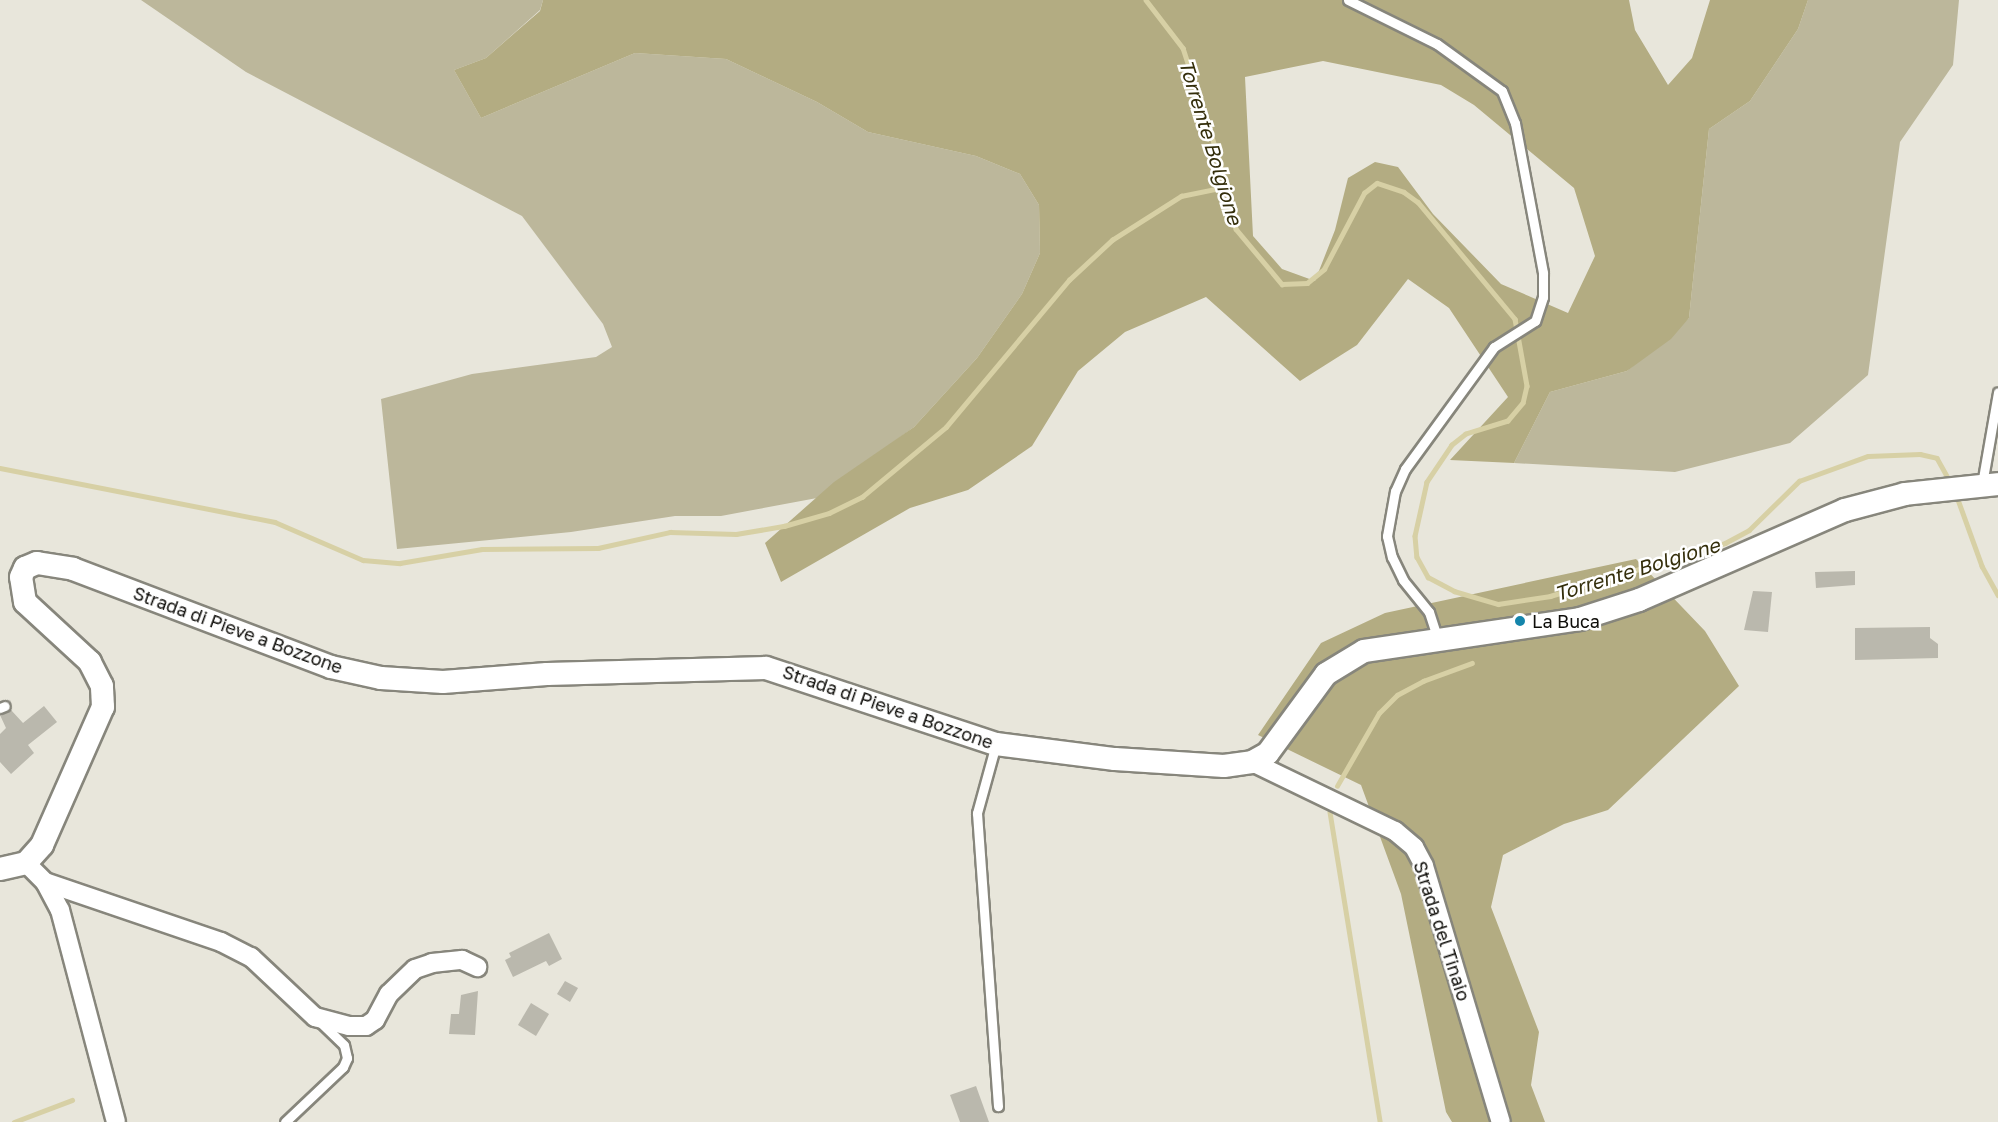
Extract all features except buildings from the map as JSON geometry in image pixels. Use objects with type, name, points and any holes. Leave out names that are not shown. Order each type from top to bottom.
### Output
[{"type":"street","name":"Strada di Pieve a Bozzone","points":[[26,863],[53,827],[92,739],[104,700],[99,679],[90,662],[26,602],[21,577],[26,568],[40,562],[73,569],[331,667],[381,678],[444,682],[547,674],[766,668],[996,744],[1115,759],[1224,766],[1252,762],[1273,749],[1318,683],[1340,663],[1379,647],[1516,631],[1599,614],[1639,600],[1828,516],[1892,496],[1990,485]]},
{"type":"street","name":"Strada del Tinaio","points":[[1252,762],[1395,831],[1414,847],[1424,866],[1501,1122]]},
{"type":"street","points":[[0,869],[26,863],[45,882],[60,910],[116,1122]]},
{"type":"street","points":[[45,882],[220,942],[251,957],[315,1017],[349,1026],[366,1026],[375,1020],[402,979],[415,969],[432,963],[462,960],[477,967]]},
{"type":"lane","points":[[1348,0],[1437,44],[1502,91],[1515,123],[1543,273],[1543,297],[1535,321],[1525,331],[1506,338],[1490,353],[1405,469],[1388,515],[1392,557],[1403,580],[1430,612],[1438,639]]},
{"type":"lane","points":[[1990,485],[1998,392]]},
{"type":"lane","points":[[996,744],[977,813],[998,1106]]},
{"type":"lane","points":[[285,1122],[343,1067],[347,1058],[344,1045],[333,1039],[315,1017]]},
{"type":"shaded area","points":[[141,0],[543,0],[540,10],[486,58],[454,70],[481,118],[635,53],[726,59],[817,102],[868,132],[976,156],[1020,174],[1039,205],[1040,253],[1022,294],[977,358],[914,427],[817,498],[721,516],[675,516],[571,532],[397,549],[381,399],[472,374],[596,357],[612,347],[603,324],[522,216],[246,72]]},
{"type":"shaded area","points":[[543,0],[1629,0],[1635,30],[1668,85],[1692,58],[1710,0],[1808,0],[1798,29],[1750,101],[1709,129],[1689,318],[1671,339],[1627,371],[1550,392],[1514,463],[1450,460],[1508,397],[1449,308],[1408,279],[1357,345],[1300,381],[1206,297],[1125,332],[1078,371],[1032,446],[968,490],[910,508],[781,582],[765,543],[834,482],[914,427],[977,358],[1022,294],[1040,253],[1039,205],[1020,174],[976,156],[868,132],[817,102],[726,59],[635,53],[481,118],[454,70],[486,58],[540,11]],"holes":[[[1323,61],[1441,85],[1474,105],[1574,188],[1595,256],[1568,313],[1501,284],[1433,214],[1398,167],[1375,162],[1348,178],[1335,230],[1315,281],[1282,269],[1253,236],[1245,77]]]},
{"type":"shaded area","points":[[1808,0],[1959,0],[1953,65],[1900,142],[1868,375],[1790,443],[1675,472],[1514,463],[1550,392],[1627,371],[1689,318],[1709,129],[1750,101],[1798,29]]},
{"type":"shaded area","points":[[1636,559],[1705,631],[1739,686],[1608,810],[1564,824],[1503,855],[1491,907],[1539,1032],[1531,1085],[1545,1122],[1452,1122],[1446,1112],[1401,894],[1361,785],[1258,735],[1321,643],[1385,613]]},
{"type":"waterway","name":"Torrente Bolgione","points":[[1146,0],[1183,48],[1219,159],[1236,229],[1282,284],[1307,283],[1324,269],[1364,193],[1377,183],[1404,192],[1418,202],[1515,319],[1527,386],[1523,403],[1508,421],[1466,434],[1452,445],[1427,482],[1415,536],[1417,557],[1428,577],[1454,591],[1498,604],[1550,596],[1725,543],[1749,530],[1799,481],[1868,456],[1920,454],[1937,458],[1950,481]]},
{"type":"waterway","points":[[0,468],[275,522],[363,560],[400,563],[482,549],[598,548],[670,532],[736,534],[784,526],[829,513],[862,497],[946,427],[1069,280],[1112,240],[1181,196],[1225,187]]},
{"type":"waterway","name":"Torrente Bolgione","points":[[1956,494],[1982,566],[1998,595]]},
{"type":"waterway","points":[[1337,786],[1379,713],[1397,695],[1423,681],[1472,663]]},
{"type":"waterway","points":[[1330,812],[1380,1122]]},
{"type":"waterway","points":[[14,1122],[72,1100]]},
{"type":"place","name":"La Buca","points":[[1520,621]]}]
